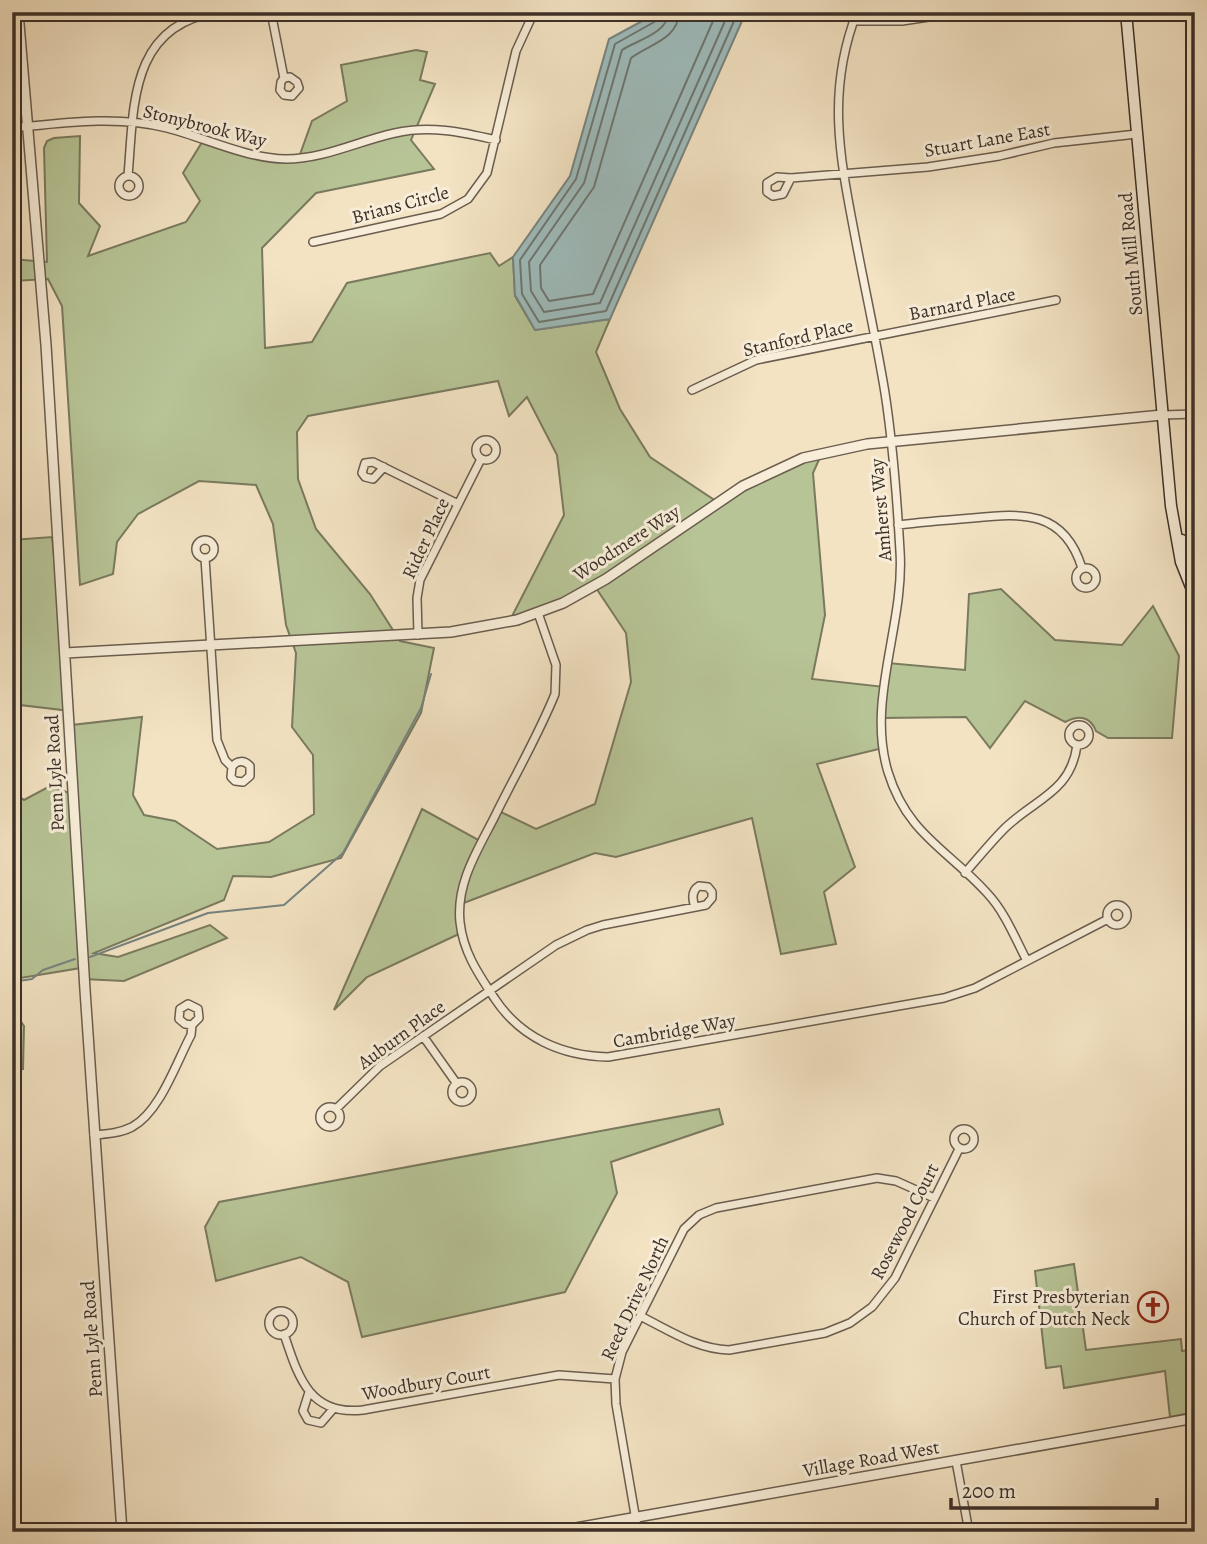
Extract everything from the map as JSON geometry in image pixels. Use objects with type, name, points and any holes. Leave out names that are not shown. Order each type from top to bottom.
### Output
[{"type":"main road","name":"South Mill Road","points":[[1126,12],[1175,539],[1195,597]]},
{"type":"main road","name":"South Mill Road","points":[[1170,492],[1180,536],[1195,577]]},
{"type":"street","name":"Penn Lyle Road","points":[[18,12],[46,345],[94,1135],[122,1532]]},
{"type":"street","points":[[128,176],[139,76],[149,54],[157,44],[184,23],[218,12]]},
{"type":"street","points":[[271,12],[285,78]]},
{"type":"street","name":"Brians Circle","points":[[313,242],[441,214],[459,206],[476,191],[491,162],[516,51],[534,12]]},
{"type":"street","name":"Amherst Way","points":[[857,12],[845,51],[838,89],[838,132],[843,174],[885,394],[898,525],[900,577],[883,703],[883,752],[892,785],[908,815],[929,841],[996,903],[1027,961]]},
{"type":"street","points":[[854,21],[902,21],[962,12]]},
{"type":"street","name":"Stonybrook Way","points":[[12,128],[133,122],[169,128],[252,154],[284,159],[316,156],[410,130],[442,130],[496,140]]},
{"type":"street","name":"Stuart Lane East","points":[[791,178],[964,162],[1054,143],[1137,134]]},
{"type":"street","name":"Barnard Place","points":[[874,336],[1056,300]]},
{"type":"street","name":"Stanford Place","points":[[692,390],[756,360],[874,336]]},
{"type":"street","name":"Woodmere Way","points":[[65,653],[418,635],[477,629],[538,613],[585,592],[743,486],[762,475],[824,452],[890,442],[1195,414]]},
{"type":"street","name":"Rider Place","points":[[418,635],[417,598],[420,580],[481,459]]},
{"type":"street","points":[[384,467],[458,504]]},
{"type":"street","points":[[898,525],[1013,514],[1033,517],[1045,521],[1062,533],[1075,549],[1082,568]]},
{"type":"street","points":[[205,558],[215,730],[220,750],[232,767]]},
{"type":"street","name":"Cambridge Way","points":[[538,613],[556,665],[555,694],[468,870],[460,898],[460,923],[466,950],[473,965],[514,1022],[537,1039],[579,1055],[608,1057],[944,998],[975,988],[1108,919]]},
{"type":"street","points":[[965,873],[1004,829],[1057,789],[1069,771],[1077,745]]},
{"type":"street","name":"Auburn Place","points":[[336,1109],[380,1066],[556,945],[587,930],[695,907]]},
{"type":"street","points":[[94,1135],[123,1131],[133,1127],[149,1114],[191,1035],[192,1025]]},
{"type":"street","points":[[423,1036],[457,1084]]},
{"type":"street","name":"Rosewood Court","points":[[640,1316],[694,1343],[717,1349],[741,1348],[838,1329],[872,1307],[890,1286],[959,1149]]},
{"type":"street","name":"Reed Drive North","points":[[638,1532],[615,1405],[615,1379],[622,1352],[684,1229],[691,1221],[708,1210],[877,1178],[896,1181],[934,1198]]},
{"type":"street","points":[[284,1334],[298,1376],[309,1392],[334,1408],[321,1423],[312,1422],[303,1411],[309,1392]]},
{"type":"street","name":"Woodbury Court","points":[[334,1408],[363,1409],[559,1375],[615,1379]]},
{"type":"street","name":"Village Road West","points":[[553,1532],[1195,1418]]},
{"type":"street","points":[[956,1461],[969,1532]]},
{"type":"green space","points":[[416,50],[427,52],[420,80],[435,84],[411,140],[434,169],[316,193],[262,248],[265,348],[312,342],[347,283],[490,253],[499,266],[513,257],[515,296],[535,330],[610,319],[596,352],[620,409],[650,457],[719,503],[822,453],[813,473],[825,615],[812,679],[884,687],[888,663],[965,670],[969,594],[1001,589],[1055,640],[1122,645],[1153,606],[1179,656],[1172,738],[1108,738],[1096,731],[1091,722],[1084,718],[1065,722],[1025,701],[990,748],[966,717],[881,718],[883,748],[817,764],[855,867],[824,892],[836,944],[781,954],[752,818],[616,857],[595,853],[461,904],[461,933],[367,977],[334,1010],[422,809],[480,841],[499,811],[536,829],[595,804],[631,682],[626,633],[596,588],[509,622],[564,515],[557,455],[527,397],[509,416],[498,381],[308,416],[297,432],[298,479],[316,529],[370,594],[400,641],[434,648],[421,713],[341,858],[271,877],[233,876],[224,900],[94,953],[118,957],[210,925],[227,938],[124,981],[83,979],[81,968],[14,979],[13,1010],[24,1026],[23,1069],[12,1070],[12,791],[24,800],[50,786],[75,795],[72,725],[142,717],[133,795],[144,815],[175,821],[217,849],[269,842],[314,814],[313,755],[292,727],[296,653],[286,625],[273,524],[256,485],[199,481],[138,514],[117,542],[113,574],[80,585],[62,306],[48,279],[12,281],[12,259],[47,262],[44,148],[47,141],[54,138],[80,136],[79,203],[100,226],[88,256],[186,222],[200,201],[183,173],[204,139],[255,155],[298,160],[312,121],[347,101],[341,65]]},
{"type":"green space","points":[[52,537],[71,711],[12,704],[12,540]]},
{"type":"green space","points":[[719,1109],[723,1124],[611,1162],[617,1193],[565,1292],[362,1337],[348,1282],[301,1257],[216,1281],[205,1227],[219,1202]]},
{"type":"green space","points":[[1074,1264],[1086,1350],[1181,1339],[1182,1351],[1195,1349],[1195,1412],[1170,1417],[1165,1371],[1064,1388],[1061,1366],[1046,1368],[1035,1271]]},
{"type":"water","points":[[746,12],[610,319],[535,330],[515,295],[513,257],[570,176],[609,39],[655,14]]},
{"type":"waterway","points":[[90,957],[208,913],[284,905],[343,853],[421,708],[431,674]]},
{"type":"waterway","points":[[12,982],[32,979],[43,970],[75,959]]},
{"type":"place","name":"First Presbyterian Church of Dutch Neck","points":[[1153,1307]]}]
